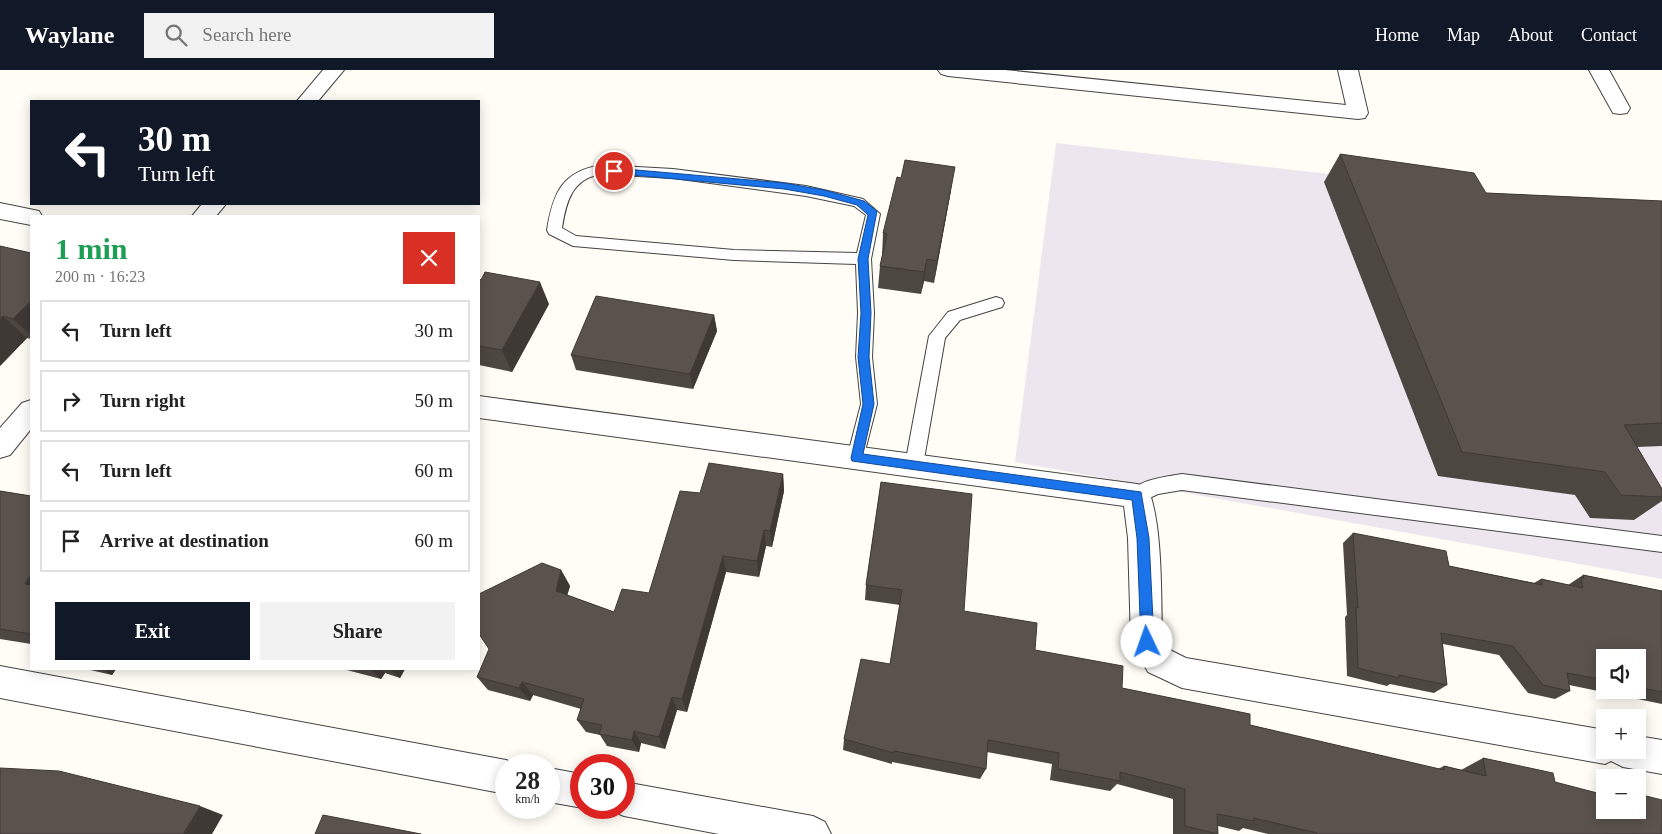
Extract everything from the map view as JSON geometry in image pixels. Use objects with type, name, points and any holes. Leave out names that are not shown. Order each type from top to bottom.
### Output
[{"type":"street","points":[[308,100],[334,70]]},
{"type":"street","points":[[948,70],[1358,113],[1348,70]]},
{"type":"street","points":[[1599,70],[1620,108]]},
{"type":"street","points":[[204,215],[214,205]]},
{"type":"street","points":[[0,211],[30,217]]},
{"type":"street","points":[[480,407],[1137,496],[1143,538],[1147,642],[1159,661],[1170,668],[1182,673],[1596,745]]},
{"type":"street","points":[[0,447],[30,412]]},
{"type":"street","points":[[0,682],[495,775]]},
{"type":"street","points":[[1646,754],[1662,757]]},
{"type":"street","points":[[635,801],[813,834]]},
{"type":"lane","points":[[856,458],[869,404],[864,357],[866,313],[863,259],[873,214],[860,203],[824,193],[792,188],[627,171],[586,171],[570,183],[557,210],[554,230],[573,241],[734,255],[863,259]]},
{"type":"lane","points":[[914,465],[937,336],[954,316],[996,303]]},
{"type":"lane","points":[[1137,496],[1155,486],[1182,482],[1662,544]]},
{"type":"shaded area","points":[[1056,143],[1662,212],[1662,579],[1015,462]]},
{"type":"building","points":[[1340,154],[1474,173],[1486,193],[1662,201],[1662,423],[1624,425],[1662,489],[1662,497],[1621,495],[1605,472],[1462,452]]},
{"type":"building","points":[[905,160],[955,167],[937,261],[927,259],[924,272],[880,266],[887,234],[883,233],[897,177],[901,178]]},
{"type":"building","points":[[0,246],[30,253],[30,302],[13,319],[3,316],[0,320]]},
{"type":"building","points":[[485,272],[540,282],[502,350],[480,346],[481,280]]},
{"type":"building","points":[[596,296],[714,315],[690,374],[571,355]]},
{"type":"building","points":[[709,463],[783,474],[770,531],[764,530],[757,561],[723,556],[682,699],[672,697],[659,737],[634,731],[632,740],[599,734],[602,725],[577,720],[584,699],[522,682],[519,688],[477,677],[489,649],[480,636],[480,594],[542,563],[561,570],[556,591],[614,612],[622,589],[649,593],[680,491],[700,493]]},
{"type":"building","points":[[881,482],[972,494],[964,611],[1037,623],[1035,650],[1123,666],[1122,688],[1250,714],[1250,725],[1444,770],[1444,766],[1486,776],[1483,758],[1553,773],[1555,782],[1596,793],[1596,819],[1646,819],[1646,796],[1662,800],[1662,834],[1317,834],[1254,818],[1254,821],[1217,814],[1218,834],[1185,826],[1185,789],[1120,772],[1120,781],[1058,769],[1059,753],[988,740],[986,769],[894,751],[894,753],[844,739],[861,659],[890,664],[902,590],[866,585]]},
{"type":"building","points":[[0,491],[30,496],[30,576],[25,584],[30,585],[30,634],[0,629]]},
{"type":"building","points":[[1353,533],[1446,551],[1449,566],[1542,585],[1541,579],[1583,588],[1581,578],[1584,578],[1583,575],[1662,591],[1662,692],[1646,689],[1646,649],[1596,649],[1596,678],[1567,673],[1570,691],[1543,685],[1513,646],[1441,633],[1447,685],[1399,675],[1399,678],[1358,668],[1356,607],[1358,608]]},
{"type":"building","points":[[0,768],[59,771],[200,806],[183,834],[0,834]]},
{"type":"building","points":[[323,815],[421,834],[315,834]]},
{"type":"route","points":[[614,171],[784,186],[824,193],[860,203],[873,214],[863,259],[866,313],[864,357],[869,404],[856,458],[1137,496],[1143,538],[1147,642]]}]
